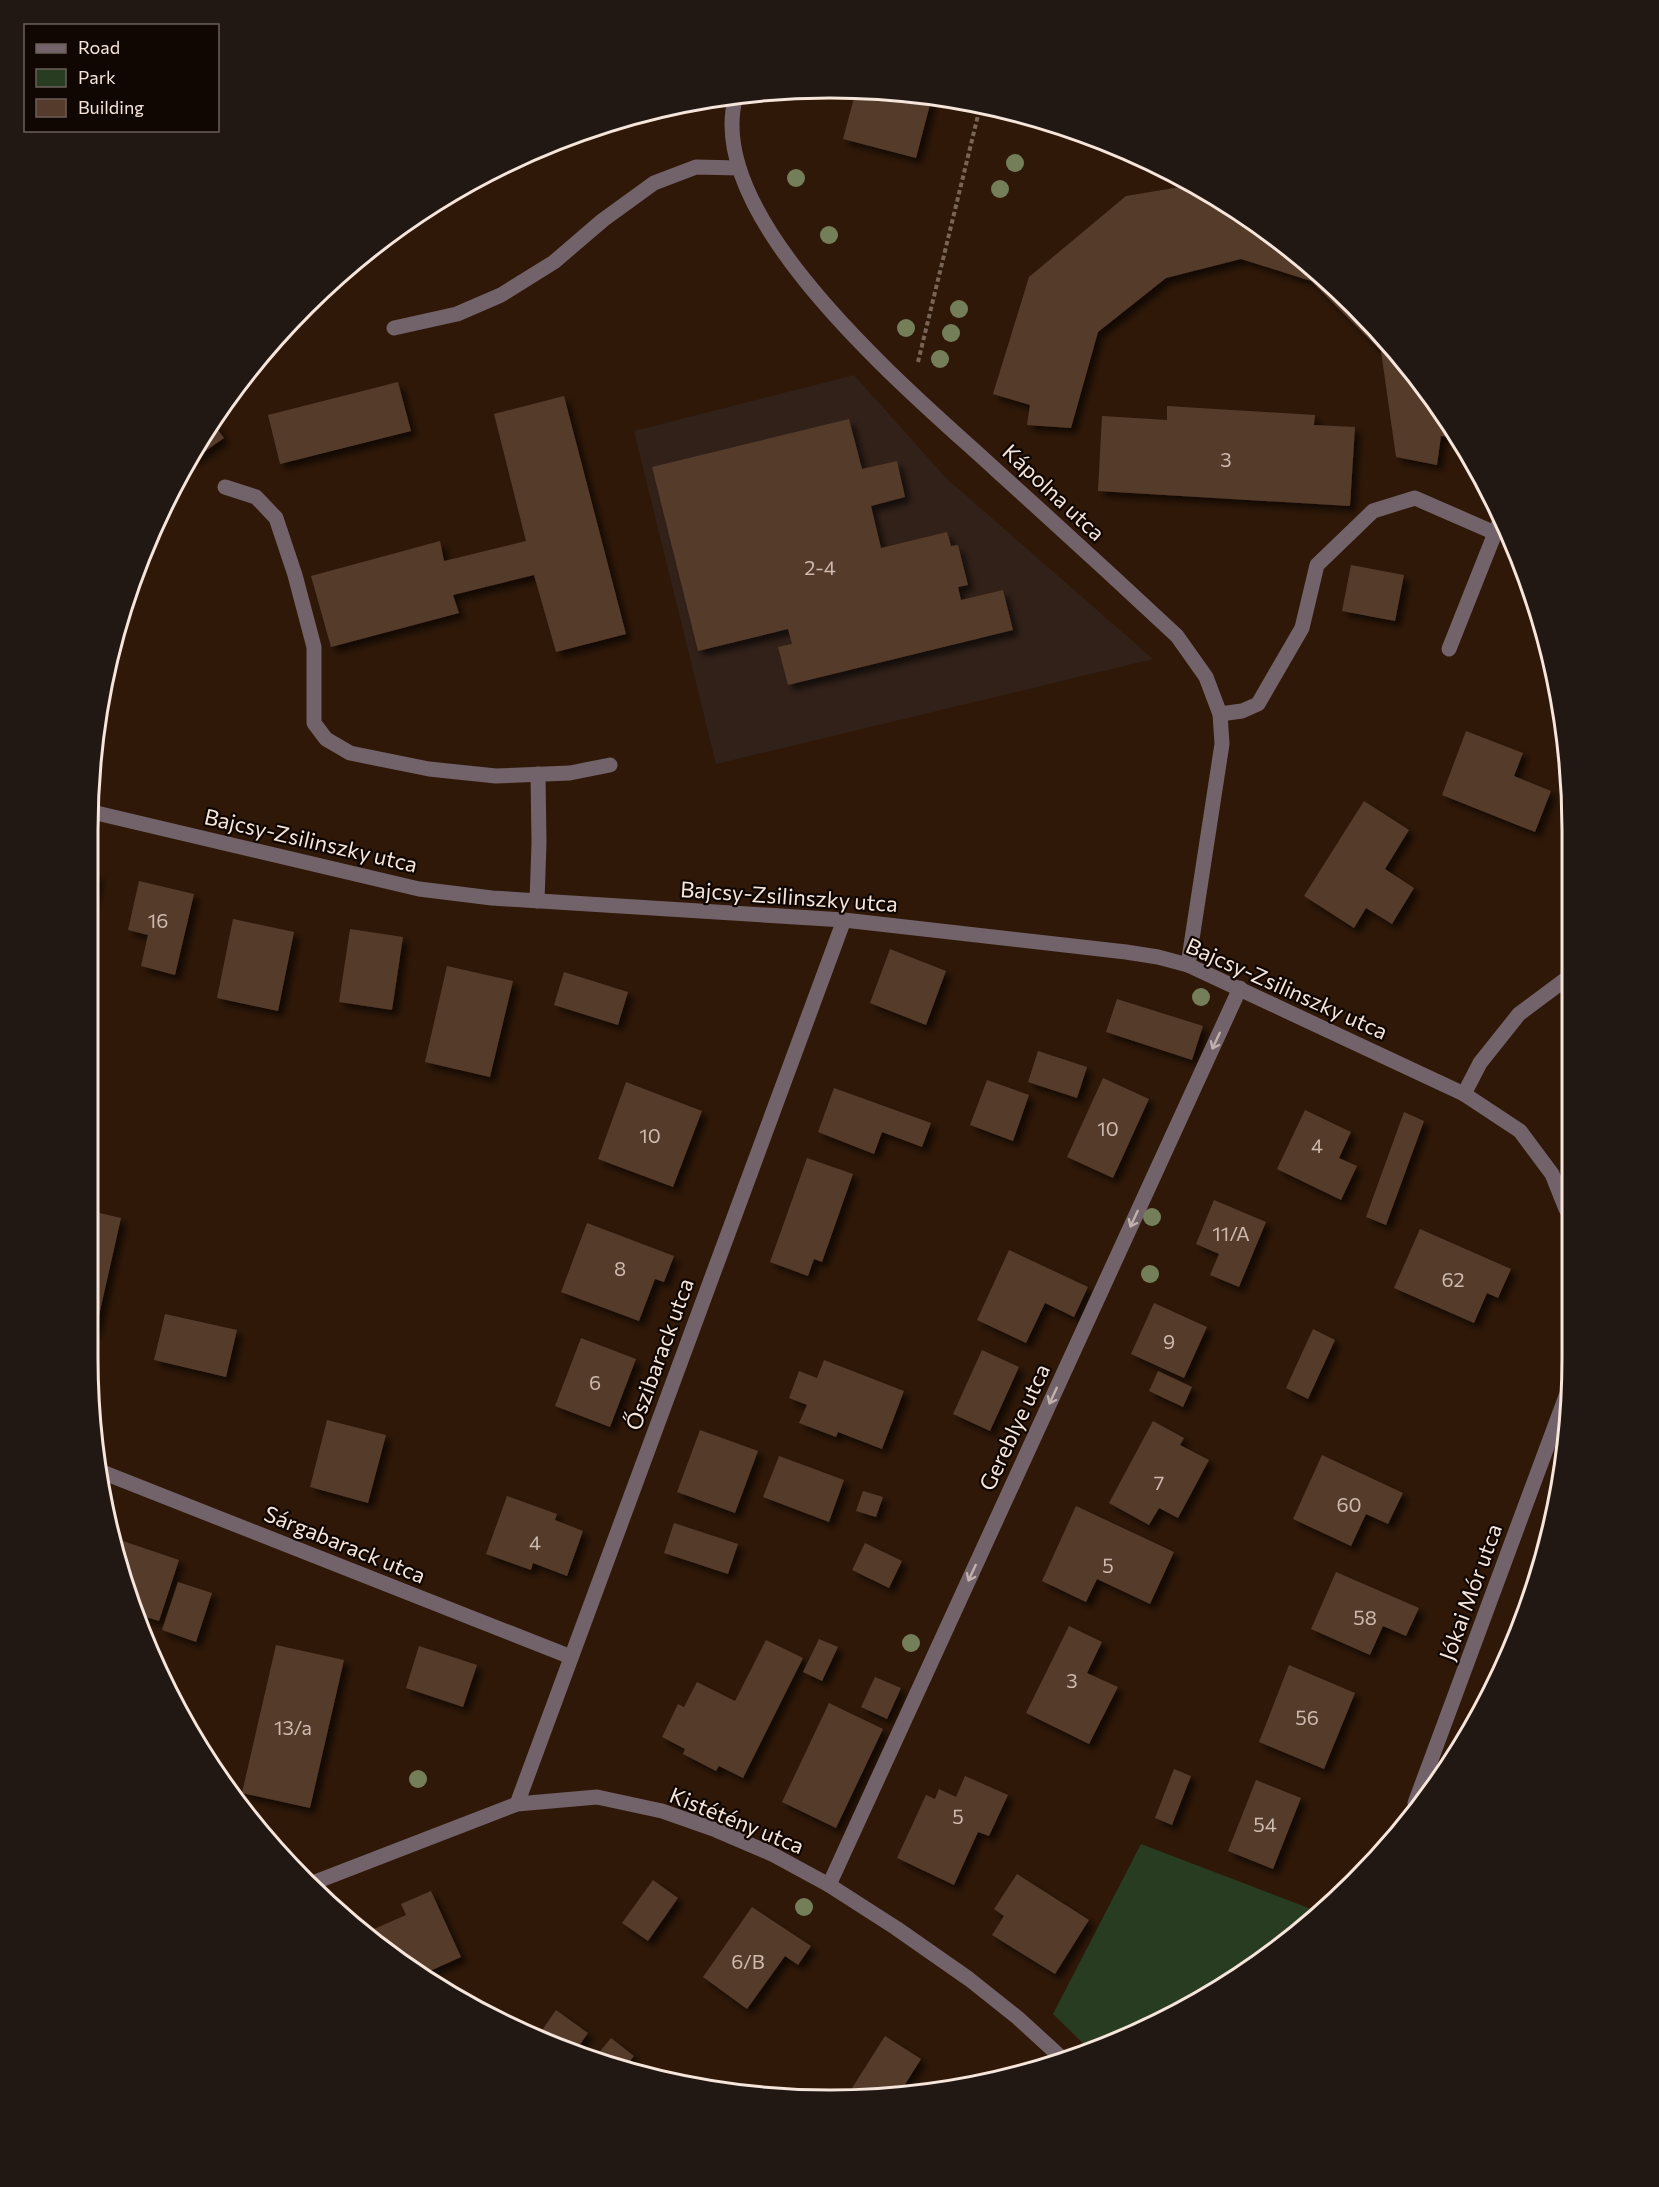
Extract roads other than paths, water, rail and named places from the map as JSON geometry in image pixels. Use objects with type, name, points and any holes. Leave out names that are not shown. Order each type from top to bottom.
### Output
[{"type":"street","name":"Kápolna utca","points":[[735,104],[732,120],[739,168],[759,214],[796,270],[864,348],[1177,636],[1206,677],[1220,714],[1222,744],[1188,964]]},
{"type":"street","points":[[394,328],[457,314],[501,296],[554,262],[603,220],[654,183],[696,167],[739,168]]},
{"type":"street","points":[[225,487],[256,497],[276,518],[295,575],[314,647],[314,723],[326,739],[350,753],[429,769],[496,776],[570,773],[610,765]]},
{"type":"street","points":[[1220,714],[1242,711],[1258,704],[1302,628],[1317,565],[1373,511],[1415,498],[1495,533]]},
{"type":"street","points":[[1449,649],[1497,529]]},
{"type":"street","points":[[537,901],[538,774]]},
{"type":"street","name":"Bajcsy-Zsilinszky utca","points":[[98,814],[419,889],[492,898],[844,920],[1158,957],[1188,964],[1464,1094]]},
{"type":"street","name":"Őszibarack utca","points":[[517,1804],[844,920]]},
{"type":"street","points":[[1562,982],[1519,1014],[1480,1063],[1464,1094],[1520,1131],[1552,1174],[1562,1199]]},
{"type":"street","name":"Gereblye utca","points":[[829,1885],[1240,988]]},
{"type":"street","name":"Jókai Mór utca","points":[[1420,1789],[1559,1415]]},
{"type":"street","name":"Sárgabarack utca","points":[[108,1474],[571,1657]]},
{"type":"street","name":"Kistétény utca","points":[[318,1881],[517,1804],[597,1797],[662,1811],[716,1830],[772,1854],[829,1885],[969,1979],[1018,2018],[1057,2053]]}]
